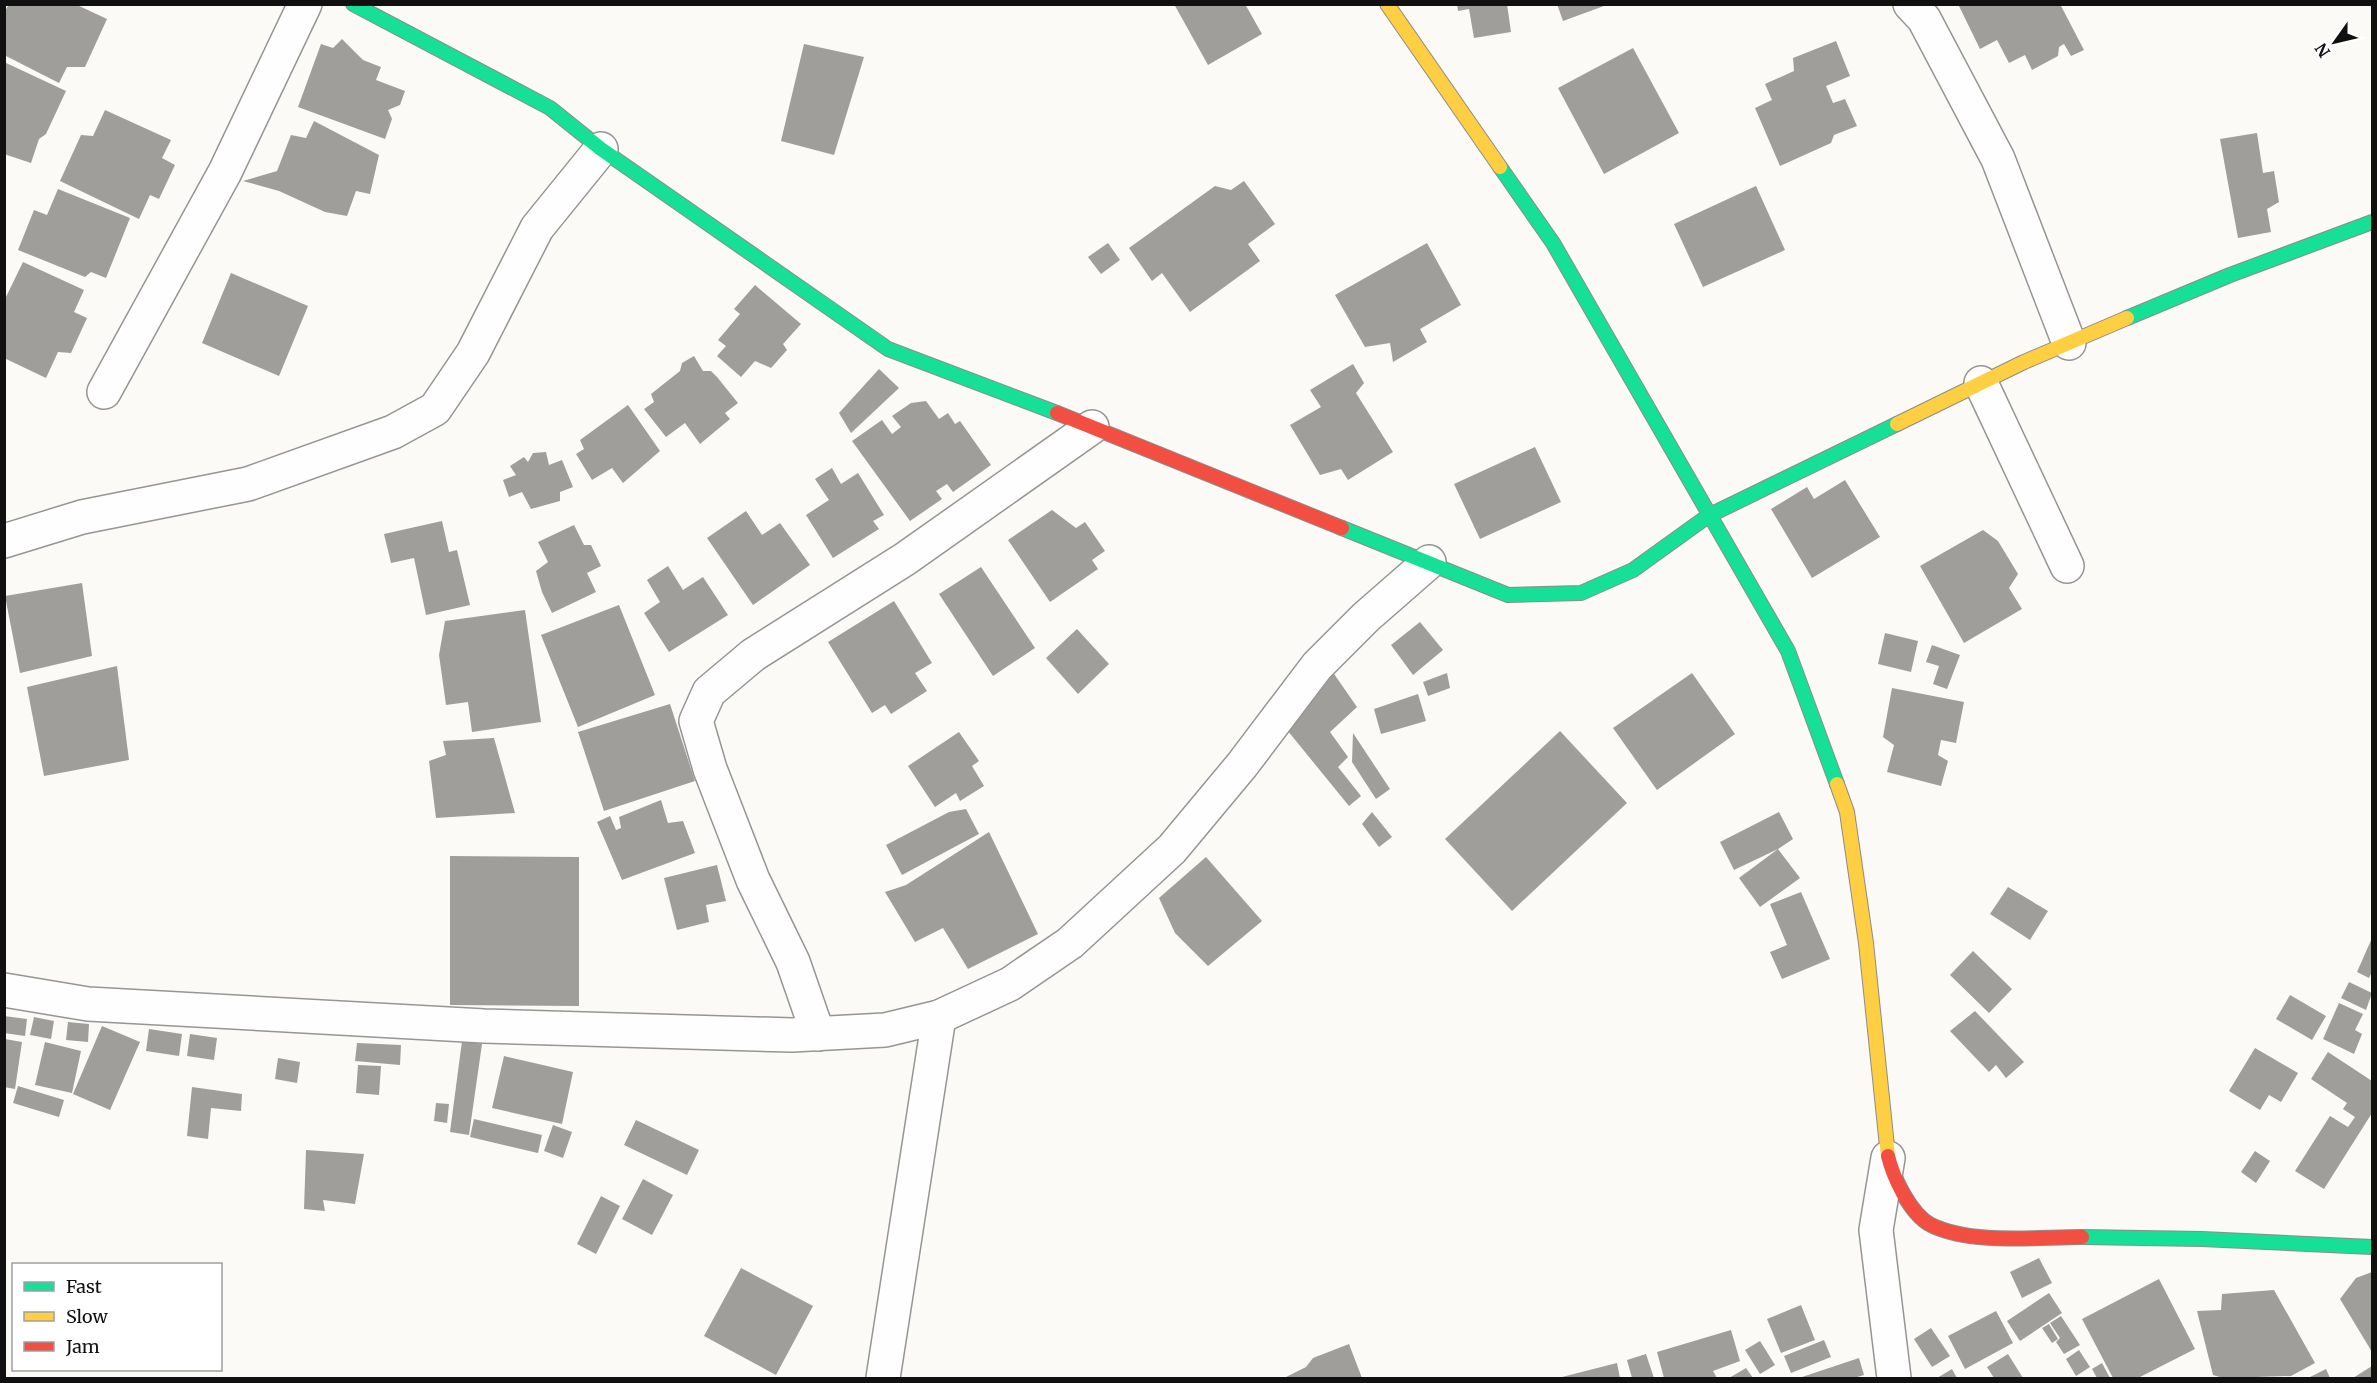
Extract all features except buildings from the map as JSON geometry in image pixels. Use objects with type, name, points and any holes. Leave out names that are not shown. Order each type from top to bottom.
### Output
[{"type":"street","points":[[104,392],[225,172],[305,4]]},
{"type":"street","points":[[353,4],[550,108],[601,149],[888,350],[1092,427],[1508,595],[1581,593],[1633,570],[1708,516],[1981,383],[2230,274],[2373,222]]},
{"type":"street","points":[[1387,4],[1553,243],[1708,516],[1788,651],[1847,812],[1866,943],[1888,1158],[1876,1230],[1894,1378]]},
{"type":"street","points":[[1910,4],[1924,20],[1998,159],[2069,343]]},
{"type":"street","points":[[4,541],[82,517],[248,484],[393,432],[435,409],[473,353],[537,228],[601,149]]},
{"type":"street","points":[[1981,383],[2067,566]]},
{"type":"street","points":[[818,1034],[794,962],[753,880],[710,769],[696,722],[709,692],[753,655],[906,559],[1092,427]]},
{"type":"street","points":[[4,990],[88,1004],[484,1026],[818,1034],[885,1030],[939,1017],[1010,984],[1070,943],[1155,865],[1172,849],[1242,765],[1317,666],[1366,617],[1429,562]]},
{"type":"street","points":[[883,1378],[939,1017]]},
{"type":"street","points":[[1888,1158],[1905,1199],[1929,1224],[1968,1236],[2202,1239],[2373,1247]]},
{"type":"traffic: fast","points":[[353,4],[550,108],[601,149],[888,349],[1057,413]]},
{"type":"traffic: fast","points":[[1500,167],[1553,243],[1788,651],[1837,784]]},
{"type":"traffic: fast","points":[[2127,318],[2230,275],[2372,222]]},
{"type":"traffic: fast","points":[[1342,528],[1508,595],[1581,593],[1633,570],[1708,516],[1897,424]]},
{"type":"traffic: fast","points":[[2082,1237],[2202,1239],[2372,1247]]},
{"type":"traffic: slow","points":[[1387,4],[1500,167]]},
{"type":"traffic: slow","points":[[1897,424],[2024,362],[2127,318]]},
{"type":"traffic: slow","points":[[1837,784],[1847,812],[1866,943],[1888,1156]]},
{"type":"traffic: jam","points":[[1057,413],[1342,528]]},
{"type":"traffic: jam","points":[[1888,1156],[1898,1184],[1909,1204],[1923,1220],[1931,1225],[1947,1231],[1985,1238],[2082,1237]]}]
